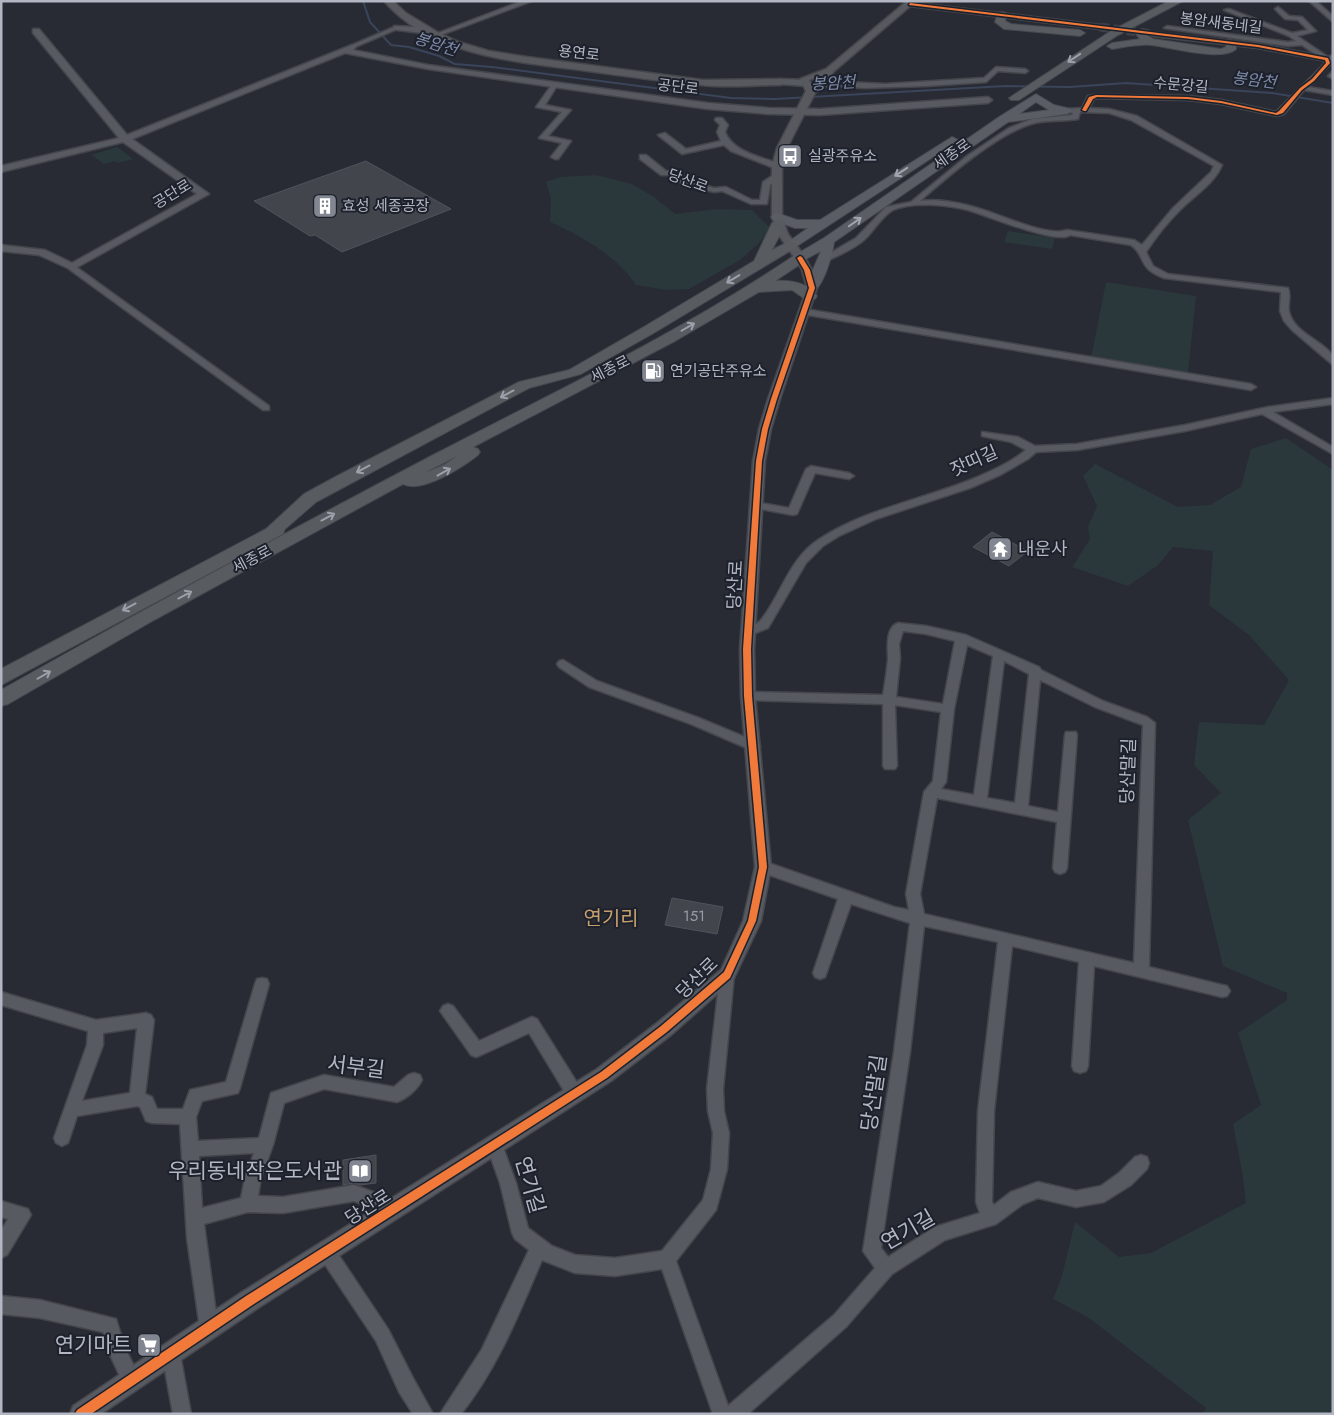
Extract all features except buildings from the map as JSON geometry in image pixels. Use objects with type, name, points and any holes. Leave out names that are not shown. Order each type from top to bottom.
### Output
[{"type":"highway","name":"세종로","points":[[1089,62],[1138,29],[1182,3]]},
{"type":"highway","name":"세종로","points":[[1016,98],[1047,83],[1092,46],[1145,14],[1182,3]]},
{"type":"highway","points":[[1002,15],[1000,22],[1008,26],[1080,34],[1115,32]]},
{"type":"highway","points":[[1138,29],[1143,37],[1222,52],[1231,49],[1232,40]]},
{"type":"highway","points":[[1080,34],[1086,36],[1092,46]]},
{"type":"highway","points":[[1112,46],[1151,38]]},
{"type":"highway","name":"세종로","points":[[1036,98],[1047,83]]},
{"type":"highway","points":[[760,263],[778,220]]},
{"type":"highway","name":"세종로","points":[[1,678],[647,332],[760,263],[795,252]]},
{"type":"highway","name":"세종로","points":[[1,699],[147,616],[381,489],[670,338],[756,288],[795,252]]},
{"type":"highway","points":[[756,288],[790,284],[805,289],[809,299]]},
{"type":"main road","name":"용연로","points":[[388,1],[403,15],[433,34],[456,44],[527,60],[702,83],[781,82]]},
{"type":"main road","points":[[817,81],[911,2]]},
{"type":"main road","name":"당산로","points":[[795,252],[783,234],[778,220],[777,171],[782,148],[817,81]]},
{"type":"main road","name":"세종로","points":[[982,120],[1016,98]]},
{"type":"main road","points":[[1036,98],[1050,107],[1076,110]]},
{"type":"main road","name":"세종로","points":[[795,252],[828,241],[1003,118],[1036,98]]},
{"type":"main road","points":[[1003,118],[1076,110]]},
{"type":"main road","name":"세종로","points":[[795,252],[821,224],[959,135]]},
{"type":"main road","points":[[778,220],[796,224],[821,224]]},
{"type":"main road","points":[[809,299],[827,253],[828,241]]},
{"type":"street","points":[[395,28],[416,29],[433,34],[529,1]]},
{"type":"street","points":[[1312,1],[1333,20]]},
{"type":"street","points":[[911,2],[1100,27]]},
{"type":"street","name":"봉암새동네길","points":[[1278,9],[1287,18],[1300,18],[1313,31],[1290,35]]},
{"type":"street","name":"봉암새동네길","points":[[1227,10],[1290,35],[1330,58]]},
{"type":"street","points":[[1,169],[125,139],[395,28],[404,21],[403,15]]},
{"type":"street","name":"봉암새동네길","points":[[1197,26],[1246,33],[1272,42]]},
{"type":"street","name":"봉암새동네길","points":[[1166,28],[1232,40],[1304,43]]},
{"type":"street","name":"공단로","points":[[36,31],[125,139],[204,194],[72,267]]},
{"type":"street","points":[[1232,40],[1330,58],[1328,64],[1313,80],[1302,88]]},
{"type":"street","name":"공단로","points":[[343,50],[428,67],[708,106],[770,111],[844,110]]},
{"type":"street","points":[[781,82],[817,81],[846,86],[937,83],[986,80],[996,69],[1025,71]]},
{"type":"street","points":[[555,84],[540,106],[567,110],[544,138],[567,141],[556,157]]},
{"type":"street","points":[[1302,88],[1333,93]]},
{"type":"street","name":"수문강길","points":[[914,204],[918,198],[985,147],[1018,127],[1032,121],[1066,120],[1076,117],[1076,110],[1091,98],[1106,95],[1188,98],[1221,102],[1269,113],[1281,112],[1302,88]]},
{"type":"street","points":[[770,111],[786,116],[794,124],[844,110],[988,100]]},
{"type":"street","points":[[1076,110],[1114,111],[1134,118],[1218,165],[1215,173],[1175,208],[1142,250]]},
{"type":"street","points":[[719,120],[724,125],[721,132],[725,142],[777,171]]},
{"type":"street","name":"당산로","points":[[662,135],[685,152],[725,142]]},
{"type":"street","name":"당산로","points":[[643,157],[664,173],[676,173],[685,182],[714,190],[723,189],[752,202],[764,202],[766,184],[777,171]]},
{"type":"street","points":[[824,259],[859,240],[889,209],[929,202],[970,208],[989,216],[1048,233],[1066,235],[1067,232],[1134,243],[1142,250],[1144,262],[1153,271],[1167,276],[1285,290],[1287,295],[1284,311],[1287,319],[1333,362]]},
{"type":"street","points":[[1,248],[41,252],[72,267],[266,408]]},
{"type":"street","name":"당산로","points":[[81,1414],[326,1251],[604,1075],[657,1035],[727,974],[752,921],[763,867],[754,746],[748,696],[748,632],[755,505],[759,462],[765,429],[809,299],[807,270],[795,252]]},
{"type":"street","points":[[809,299],[1251,386]]},
{"type":"street","points":[[986,434],[1014,439],[1034,448],[1077,447],[1185,428],[1263,411],[1333,401]]},
{"type":"street","points":[[1263,411],[1333,451]]},
{"type":"street","name":"잣띠길","points":[[748,632],[764,625],[802,561],[819,544],[835,534],[872,517],[966,486],[996,473],[1024,457],[1034,448]]},
{"type":"street","points":[[755,505],[793,512],[811,469],[849,476]]},
{"type":"street","points":[[890,766],[889,700],[894,658],[893,644],[898,627],[927,630],[962,638],[1035,670],[1021,810]]},
{"type":"street","points":[[962,638],[948,709],[939,782],[931,792],[1064,818]]},
{"type":"street","points":[[980,802],[999,653]]},
{"type":"street","points":[[563,664],[593,684],[695,721],[754,746]]},
{"type":"street","name":"당산말길","points":[[1035,670],[1099,704],[1149,723],[1141,971]]},
{"type":"street","points":[[748,696],[889,700],[948,709]]},
{"type":"street","points":[[1060,868],[1071,735]]},
{"type":"street","name":"당산말길","points":[[886,1268],[872,1251],[895,1098],[918,919],[913,894],[931,792]]},
{"type":"street","points":[[763,867],[894,913],[1006,938],[1222,991]]},
{"type":"street","points":[[820,972],[846,896]]},
{"type":"street","points":[[990,1218],[984,1202],[986,1111],[1006,938]]},
{"type":"street","points":[[1080,1066],[1087,958]]},
{"type":"street","points":[[722,1414],[667,1259],[710,1204],[719,1169],[721,1133],[715,1089],[727,974]]},
{"type":"street","points":[[209,1328],[195,1218],[188,1117],[196,1096],[232,1088],[262,984]]},
{"type":"street","points":[[1,998],[96,1027],[146,1020],[136,1099]]},
{"type":"street","points":[[448,1011],[476,1050],[532,1024],[575,1094]]},
{"type":"street","points":[[62,1138],[95,1046],[96,1027]]},
{"type":"street","name":"서부길","points":[[248,1204],[253,1178],[265,1146],[278,1098],[324,1082],[397,1095],[414,1080]]},
{"type":"street","points":[[71,1110],[136,1099],[146,1102],[152,1116],[188,1117]]},
{"type":"street","name":"연기길","points":[[494,1144],[511,1191],[521,1233],[546,1253],[575,1264],[615,1267],[667,1259]]},
{"type":"street","points":[[190,1149],[265,1146]]},
{"type":"street","name":"연기길","points":[[733,1414],[840,1321],[886,1268],[941,1233],[990,1218],[1017,1198],[1038,1190],[1076,1199],[1104,1194],[1126,1179],[1141,1163]]},
{"type":"street","points":[[195,1218],[248,1204],[283,1206],[354,1193],[395,1208]]},
{"type":"street","points":[[1,1209],[22,1215],[14,1225],[1,1249]]},
{"type":"street","points":[[449,1414],[479,1372],[539,1248]]},
{"type":"street","points":[[326,1251],[382,1335],[406,1385],[424,1414]]},
{"type":"street","points":[[1,1305],[40,1309],[110,1325],[117,1351],[132,1380]]},
{"type":"street","points":[[170,1354],[182,1414]]},
{"type":"shaded area","points":[[117,147],[133,159],[104,164],[91,155]]},
{"type":"shaded area","points":[[596,175],[632,184],[654,197],[675,214],[717,209],[752,210],[771,229],[740,260],[689,289],[667,290],[636,285],[609,256],[574,233],[550,222],[551,199],[546,182],[561,177]]},
{"type":"shaded area","points":[[1008,231],[1055,238],[1052,249],[1004,242]]},
{"type":"shaded area","points":[[1106,282],[1196,296],[1188,373],[1091,358]]},
{"type":"shaded area","points":[[1286,438],[1333,470],[1333,1414],[1202,1414],[1206,1408],[1089,1318],[1053,1299],[1062,1276],[1075,1222],[1119,1257],[1151,1253],[1246,1203],[1233,1124],[1261,1105],[1238,1033],[1287,1000],[1287,993],[1223,966],[1188,820],[1221,793],[1194,765],[1199,722],[1264,725],[1289,680],[1249,635],[1209,605],[1213,551],[1173,547],[1158,565],[1128,586],[1072,567],[1090,539],[1088,527],[1097,506],[1083,476],[1095,464],[1178,507],[1210,505],[1241,487],[1251,449]]},
{"type":"waterway","name":"봉암천","points":[[363,1],[370,22],[391,45],[409,47],[439,56],[455,64],[492,67],[731,98],[775,99],[1005,86],[1070,87],[1126,83],[1272,93],[1333,103]]},
{"type":"tunnel","points":[[1100,27],[1153,34]]},
{"type":"cycle path","points":[[910,4],[1258,46],[1327,59],[1328,63],[1277,114],[1221,102],[1188,98],[1096,96],[1091,98],[1084,110]]},
{"type":"cycle path","points":[[81,1414],[250,1300],[604,1075],[664,1029],[727,975],[752,921],[763,867],[748,696],[747,649],[759,461],[765,429],[774,399],[812,288],[807,270],[800,258]]},
{"type":"place","name":"실광주유소","points":[[790,156]]},
{"type":"place","name":"효성 세종공장","points":[[325,206]]},
{"type":"place","name":"연기공단주유소","points":[[653,371]]},
{"type":"place","name":"내운사","points":[[1000,549]]},
{"type":"place","name":"우리동네작은도서관","points":[[360,1171]]},
{"type":"place","name":"연기마트","points":[[149,1345]]},
{"type":"district","name":"연기리","points":[[611,918]]}]
